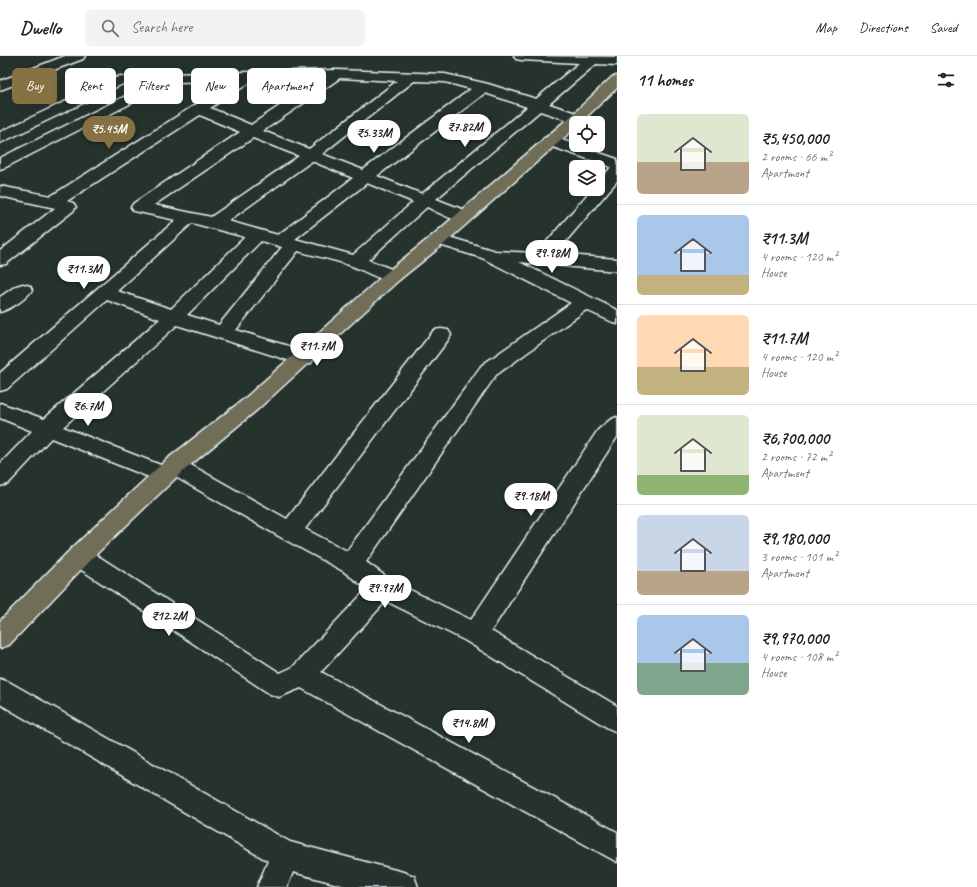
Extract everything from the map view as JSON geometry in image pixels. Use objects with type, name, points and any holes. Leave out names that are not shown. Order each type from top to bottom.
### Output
[{"type":"main road","points":[[579,116],[617,80]]},
{"type":"main road","points":[[0,637],[80,556],[169,471],[251,404],[304,358],[393,276],[439,239],[463,216],[569,125]]},
{"type":"street","points":[[521,56],[617,61]]},
{"type":"street","points":[[0,86],[66,58]]},
{"type":"street","points":[[356,261],[425,200],[593,59]]},
{"type":"street","points":[[326,74],[445,78],[483,87],[571,116]]},
{"type":"street","points":[[337,74],[140,207],[214,224],[356,261],[393,276]]},
{"type":"street","points":[[183,78],[247,75]]},
{"type":"street","points":[[214,224],[312,154],[412,76]]},
{"type":"street","points":[[116,78],[124,82]]},
{"type":"street","points":[[54,202],[247,78]]},
{"type":"street","points":[[0,138],[120,80]]},
{"type":"street","points":[[223,333],[287,243],[367,177],[483,87]]},
{"type":"street","points":[[0,164],[124,101]]},
{"type":"street","points":[[199,109],[463,216]]},
{"type":"street","points":[[550,141],[617,164]]},
{"type":"street","points":[[542,258],[617,172]]},
{"type":"street","points":[[0,191],[54,202],[67,207],[0,260]]},
{"type":"street","points":[[0,384],[105,293],[187,219]]},
{"type":"street","points":[[0,478],[47,429],[174,317],[256,236]]},
{"type":"street","points":[[439,239],[488,254],[617,318]]},
{"type":"street","points":[[488,254],[617,265]]},
{"type":"street","points":[[0,306],[23,290]]},
{"type":"street","points":[[105,293],[174,317],[304,358]]},
{"type":"street","points":[[351,564],[489,370],[585,302]]},
{"type":"street","points":[[290,532],[441,335]]},
{"type":"street","points":[[0,410],[47,429],[169,471],[351,564],[383,588],[475,634],[616,715]]},
{"type":"street","points":[[475,634],[606,435],[617,425]]},
{"type":"street","points":[[80,556],[279,686],[302,675],[383,588]]},
{"type":"street","points":[[302,675],[617,848]]},
{"type":"street","points":[[0,690],[285,855],[403,887]]},
{"type":"street","points":[[272,887],[285,855]]}]
